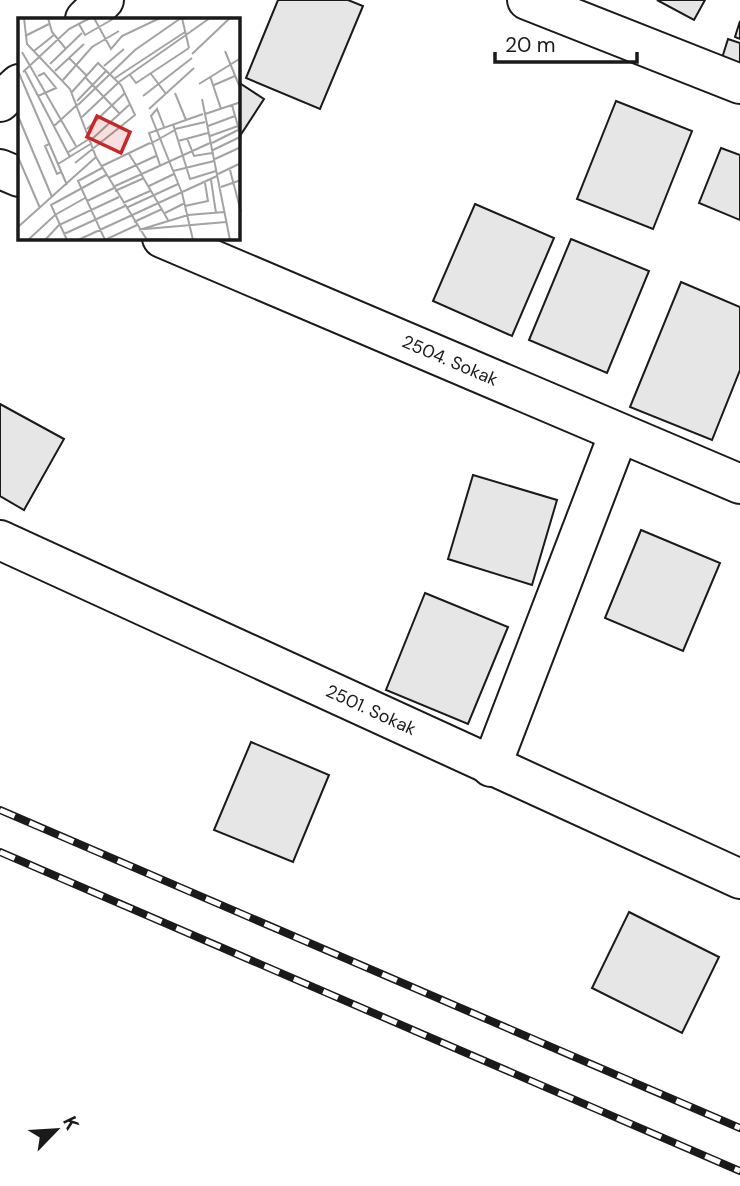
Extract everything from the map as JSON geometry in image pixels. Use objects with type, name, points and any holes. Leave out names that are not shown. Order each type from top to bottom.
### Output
[{"type":"street","points":[[86,18],[104,0]]},
{"type":"street","points":[[527,0],[740,84]]},
{"type":"street","points":[[0,103],[18,85]]},
{"type":"street","points":[[0,169],[18,177]]},
{"type":"street","name":"2504. Sokak","points":[[167,240],[740,484]]},
{"type":"street","points":[[491,767],[619,433]]},
{"type":"street","name":"2501. Sokak","points":[[0,540],[740,880]]},
{"type":"building","points":[[278,0],[348,0],[363,6],[320,109],[246,78]]},
{"type":"building","points":[[657,0],[705,0],[694,20]]},
{"type":"building","points":[[740,21],[740,39],[735,37]]},
{"type":"building","points":[[728,39],[740,43],[740,64],[722,58]]},
{"type":"building","points":[[240,83],[264,99],[240,136]]},
{"type":"building","points":[[616,101],[692,131],[653,229],[577,199]]},
{"type":"building","points":[[721,148],[740,155],[740,220],[699,203]]},
{"type":"building","points":[[475,204],[554,238],[512,336],[433,301]]},
{"type":"building","points":[[571,239],[649,271],[607,373],[529,340]]},
{"type":"building","points":[[681,282],[740,307],[740,370],[712,440],[630,407]]},
{"type":"building","points":[[0,404],[64,439],[24,510],[0,496]]},
{"type":"building","points":[[473,475],[557,500],[532,585],[448,559]]},
{"type":"building","points":[[641,530],[720,563],[683,651],[605,618]]},
{"type":"building","points":[[425,593],[508,627],[468,724],[386,690]]},
{"type":"building","points":[[251,742],[329,775],[293,862],[214,830]]},
{"type":"building","points":[[629,912],[719,957],[682,1033],[592,988]]},
{"type":"railway","points":[[0,810],[740,1128]]},
{"type":"railway","points":[[0,852],[740,1171]]}]
